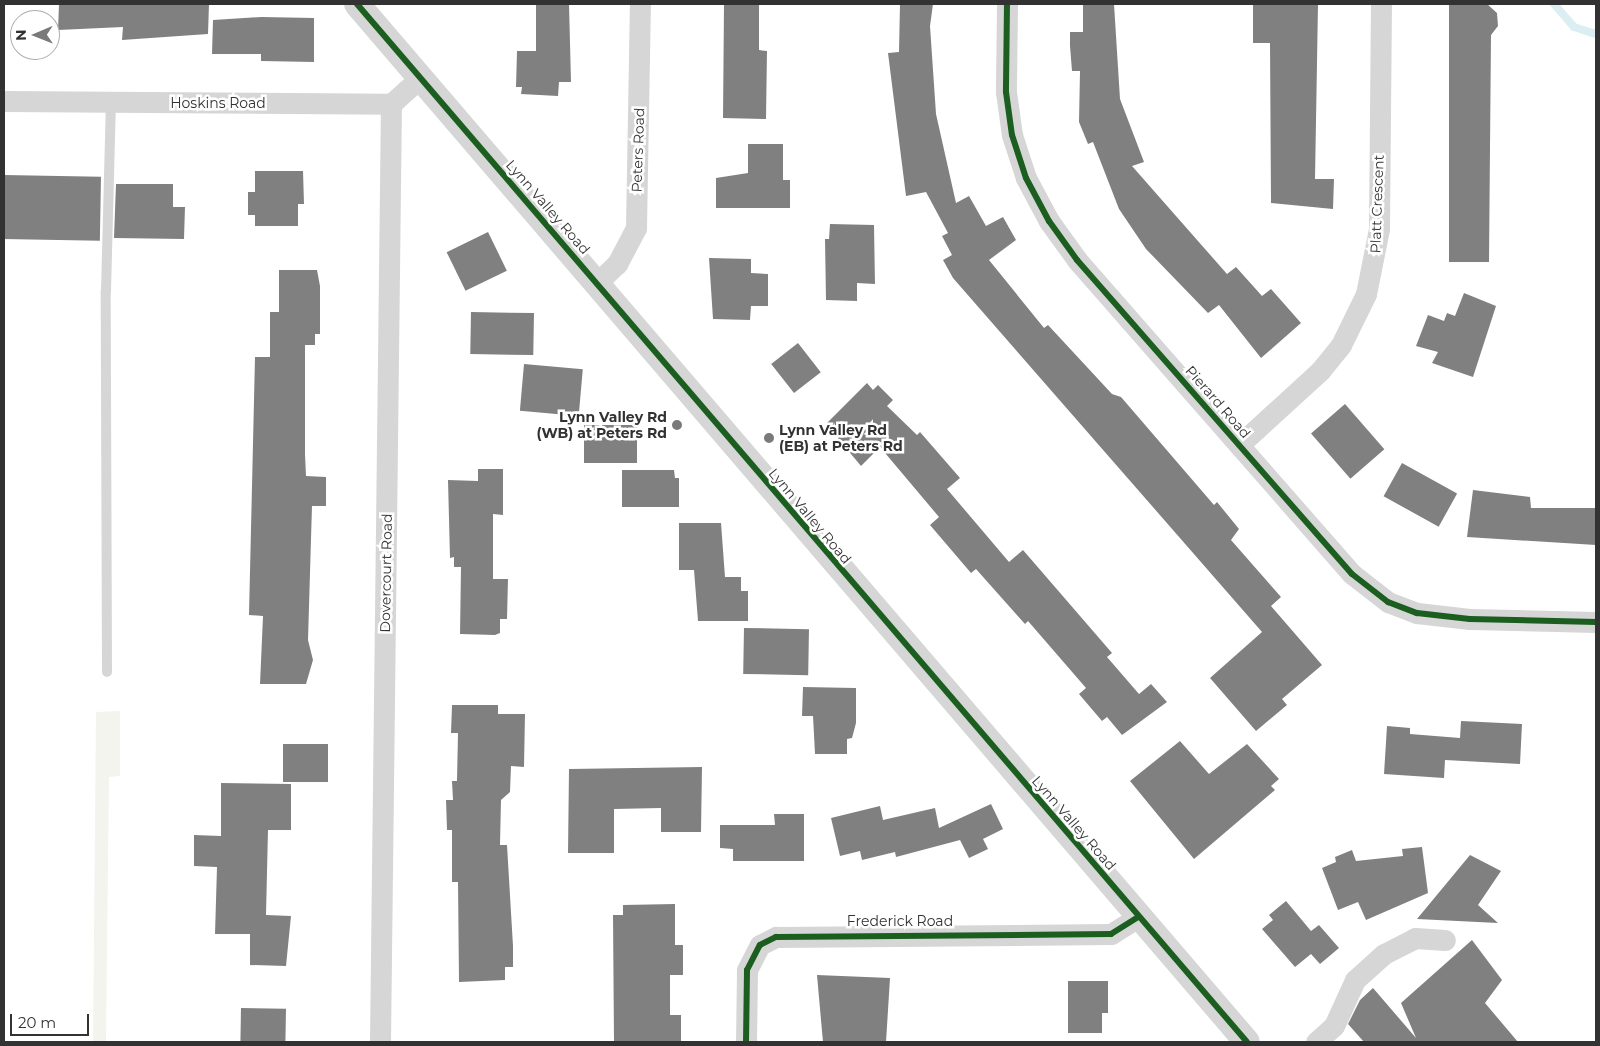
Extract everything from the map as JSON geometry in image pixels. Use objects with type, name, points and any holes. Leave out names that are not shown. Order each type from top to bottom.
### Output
[{"type":"street","name":"Lynn Valley Road","points":[[358,4],[1247,1042]]},
{"type":"street","name":"Peters Road","points":[[597,283],[616,264],[636,228],[640,4]]},
{"type":"street","name":"Pierard Road","points":[[1007,4],[1006,92],[1012,136],[1040,204],[1077,260],[1352,574],[1388,602],[1417,613],[1470,619],[1596,622]]},
{"type":"street","name":"Platt Crescent","points":[[1239,445],[1320,371],[1344,339],[1366,294],[1379,229],[1380,4]]},
{"type":"street","points":[[391,104],[421,77]]},
{"type":"street","name":"Hoskins Road","points":[[4,101],[391,104]]},
{"type":"street","name":"Dovercourt Road","points":[[380,1042],[391,104]]},
{"type":"street","name":"Frederick Road","points":[[746,1042],[747,970],[760,945],[776,937],[1111,934],[1138,917]]},
{"type":"street","points":[[1316,1042],[1334,1026],[1355,980],[1384,954],[1415,938],[1445,940]]},
{"type":"lane","points":[[107,672],[106,291],[111,102]]},
{"type":"shaded area","points":[[120,711],[120,776],[109,777],[106,1042],[93,1042],[96,712]]},
{"type":"building","points":[[59,4],[209,4],[208,34],[122,40],[123,27],[60,30]]},
{"type":"building","points":[[536,4],[569,4],[571,82],[559,82],[558,96],[521,94],[522,87],[516,87],[517,51],[536,51]]},
{"type":"building","points":[[724,4],[759,4],[759,50],[767,51],[766,119],[723,118]]},
{"type":"building","points":[[900,4],[933,4],[930,26],[936,114],[956,203],[969,196],[986,226],[1003,217],[1016,240],[989,260],[1044,328],[1048,325],[1112,394],[1121,397],[1214,505],[1217,502],[1239,529],[1231,540],[1281,597],[1271,606],[1322,665],[1282,699],[1287,705],[1256,731],[1210,678],[1262,632],[953,278],[943,260],[952,255],[942,236],[948,233],[926,192],[906,196],[888,53],[899,52]]},
{"type":"building","points":[[1083,4],[1114,4],[1120,99],[1144,162],[1132,166],[1227,274],[1236,267],[1262,296],[1271,289],[1301,323],[1261,358],[1219,305],[1208,313],[1146,249],[1119,209],[1093,142],[1088,144],[1079,122],[1080,71],[1072,71],[1070,32],[1083,32]]},
{"type":"building","points":[[1449,4],[1487,4],[1497,13],[1498,26],[1491,35],[1489,262],[1449,262]]},
{"type":"building","points":[[1253,5],[1318,5],[1315,179],[1334,179],[1333,209],[1271,203],[1270,43],[1253,43]]},
{"type":"building","points":[[261,17],[314,18],[314,62],[261,61],[261,54],[212,54],[213,20]]},
{"type":"building","points":[[748,144],[783,144],[783,180],[790,180],[790,208],[716,208],[716,178],[748,173]]},
{"type":"building","points":[[255,171],[303,171],[304,204],[298,204],[298,226],[255,226],[255,215],[248,215],[248,192],[255,192]]},
{"type":"building","points":[[4,175],[101,177],[100,241],[4,239]]},
{"type":"building","points":[[116,184],[173,184],[173,207],[185,207],[184,239],[114,238]]},
{"type":"building","points":[[830,224],[874,225],[875,284],[857,283],[857,301],[826,300],[825,239],[829,239]]},
{"type":"building","points":[[488,232],[507,271],[466,291],[447,252]]},
{"type":"building","points":[[709,258],[751,259],[751,273],[768,274],[768,306],[751,306],[750,320],[713,319]]},
{"type":"building","points":[[279,270],[317,270],[320,286],[320,334],[315,334],[315,345],[305,345],[305,454],[306,476],[326,477],[326,506],[312,506],[308,640],[313,660],[306,684],[260,684],[263,616],[249,615],[255,357],[270,357],[270,312],[279,312]]},
{"type":"building","points":[[1464,293],[1496,306],[1473,377],[1432,363],[1438,352],[1416,346],[1428,315],[1444,321],[1447,313],[1455,316]]},
{"type":"building","points":[[471,312],[534,313],[533,355],[470,354]]},
{"type":"building","points":[[798,343],[821,372],[794,393],[771,364]]},
{"type":"building","points":[[524,364],[583,369],[579,416],[520,411]]},
{"type":"building","points":[[867,383],[873,390],[878,385],[893,400],[887,406],[917,435],[920,432],[960,478],[947,489],[1009,562],[1023,550],[1112,653],[1107,657],[1139,694],[1151,684],[1167,702],[1122,735],[1107,717],[1102,721],[1079,694],[1086,688],[1028,621],[1025,624],[976,569],[971,573],[930,525],[939,517],[880,447],[861,466],[826,424]]},
{"type":"building","points":[[1345,404],[1384,449],[1350,479],[1311,434]]},
{"type":"building","points":[[584,425],[637,425],[637,463],[584,463]]},
{"type":"building","points":[[1402,463],[1457,494],[1439,527],[1384,496]]},
{"type":"building","points":[[478,469],[503,469],[503,515],[493,514],[493,579],[508,579],[507,619],[500,619],[500,633],[495,635],[460,634],[461,567],[454,567],[454,557],[450,558],[448,480],[478,481]]},
{"type":"building","points":[[622,470],[674,470],[675,478],[679,478],[679,507],[622,507]]},
{"type":"building","points":[[1473,490],[1530,497],[1531,508],[1596,508],[1596,545],[1467,537]]},
{"type":"building","points":[[679,523],[721,523],[725,577],[741,577],[741,591],[748,591],[748,621],[698,621],[694,570],[679,570]]},
{"type":"building","points":[[744,628],[809,629],[808,675],[743,674]]},
{"type":"building","points":[[803,687],[856,688],[856,723],[852,738],[847,739],[847,754],[815,754],[813,716],[802,716]]},
{"type":"building","points":[[452,705],[498,705],[498,714],[525,714],[524,767],[511,766],[510,792],[501,800],[500,845],[507,845],[513,946],[513,967],[505,967],[505,980],[459,982],[458,882],[452,882],[452,830],[447,830],[446,800],[453,800],[452,781],[457,781],[458,733],[451,733]]},
{"type":"building","points":[[1461,721],[1522,724],[1520,764],[1445,760],[1444,778],[1384,774],[1387,726],[1410,728],[1410,734],[1460,738]]},
{"type":"building","points":[[1180,741],[1209,774],[1247,744],[1279,779],[1271,786],[1275,790],[1194,859],[1130,781]]},
{"type":"building","points":[[283,744],[328,744],[328,782],[283,782]]},
{"type":"building","points":[[702,767],[701,832],[661,832],[661,808],[614,809],[614,853],[568,853],[569,769]]},
{"type":"building","points":[[221,783],[291,784],[291,830],[268,830],[266,915],[291,916],[286,966],[250,965],[250,934],[215,934],[217,867],[194,866],[194,835],[221,836]]},
{"type":"building","points":[[991,804],[1003,829],[983,839],[988,849],[969,858],[960,840],[896,857],[895,852],[862,860],[860,851],[840,856],[831,818],[880,806],[883,820],[935,808],[939,828]]},
{"type":"building","points":[[774,814],[804,814],[804,861],[733,861],[733,849],[720,848],[720,825],[775,825]]},
{"type":"building","points":[[1422,847],[1428,893],[1366,920],[1358,902],[1338,910],[1322,868],[1336,862],[1335,857],[1352,850],[1356,861],[1403,856],[1402,849]]},
{"type":"building","points":[[1470,855],[1501,871],[1478,905],[1498,923],[1417,919]]},
{"type":"building","points":[[1286,901],[1311,931],[1319,925],[1339,948],[1320,964],[1311,954],[1295,967],[1262,929],[1273,920],[1269,915]]},
{"type":"building","points":[[675,904],[675,945],[683,945],[683,975],[670,975],[670,1015],[681,1015],[681,1042],[614,1042],[613,915],[623,915],[623,905]]},
{"type":"building","points":[[1472,940],[1502,980],[1485,1003],[1518,1042],[1364,1042],[1348,1024],[1360,1000],[1373,988],[1416,1038],[1401,1003]]},
{"type":"building","points":[[817,975],[890,978],[886,1042],[823,1042]]},
{"type":"building","points":[[1068,981],[1108,981],[1108,1013],[1102,1013],[1102,1033],[1068,1033]]},
{"type":"building","points":[[241,1008],[286,1009],[285,1042],[240,1042]]},
{"type":"waterway","points":[[1554,4],[1574,27],[1596,34]]},
{"type":"cycle path","points":[[357,4],[1247,1042]]},
{"type":"cycle path","points":[[1007,4],[1006,92],[1012,135],[1026,178],[1049,221],[1077,260],[1352,574],[1388,602],[1417,613],[1470,619],[1596,622]]},
{"type":"cycle path","points":[[746,1042],[747,970],[760,945],[776,937],[1111,934],[1138,917]]},
{"type":"place","name":"Lynn Valley Rd (WB) at Peters Rd","points":[[677,425]]},
{"type":"place","name":"Lynn Valley Rd (EB) at Peters Rd","points":[[769,438]]}]
